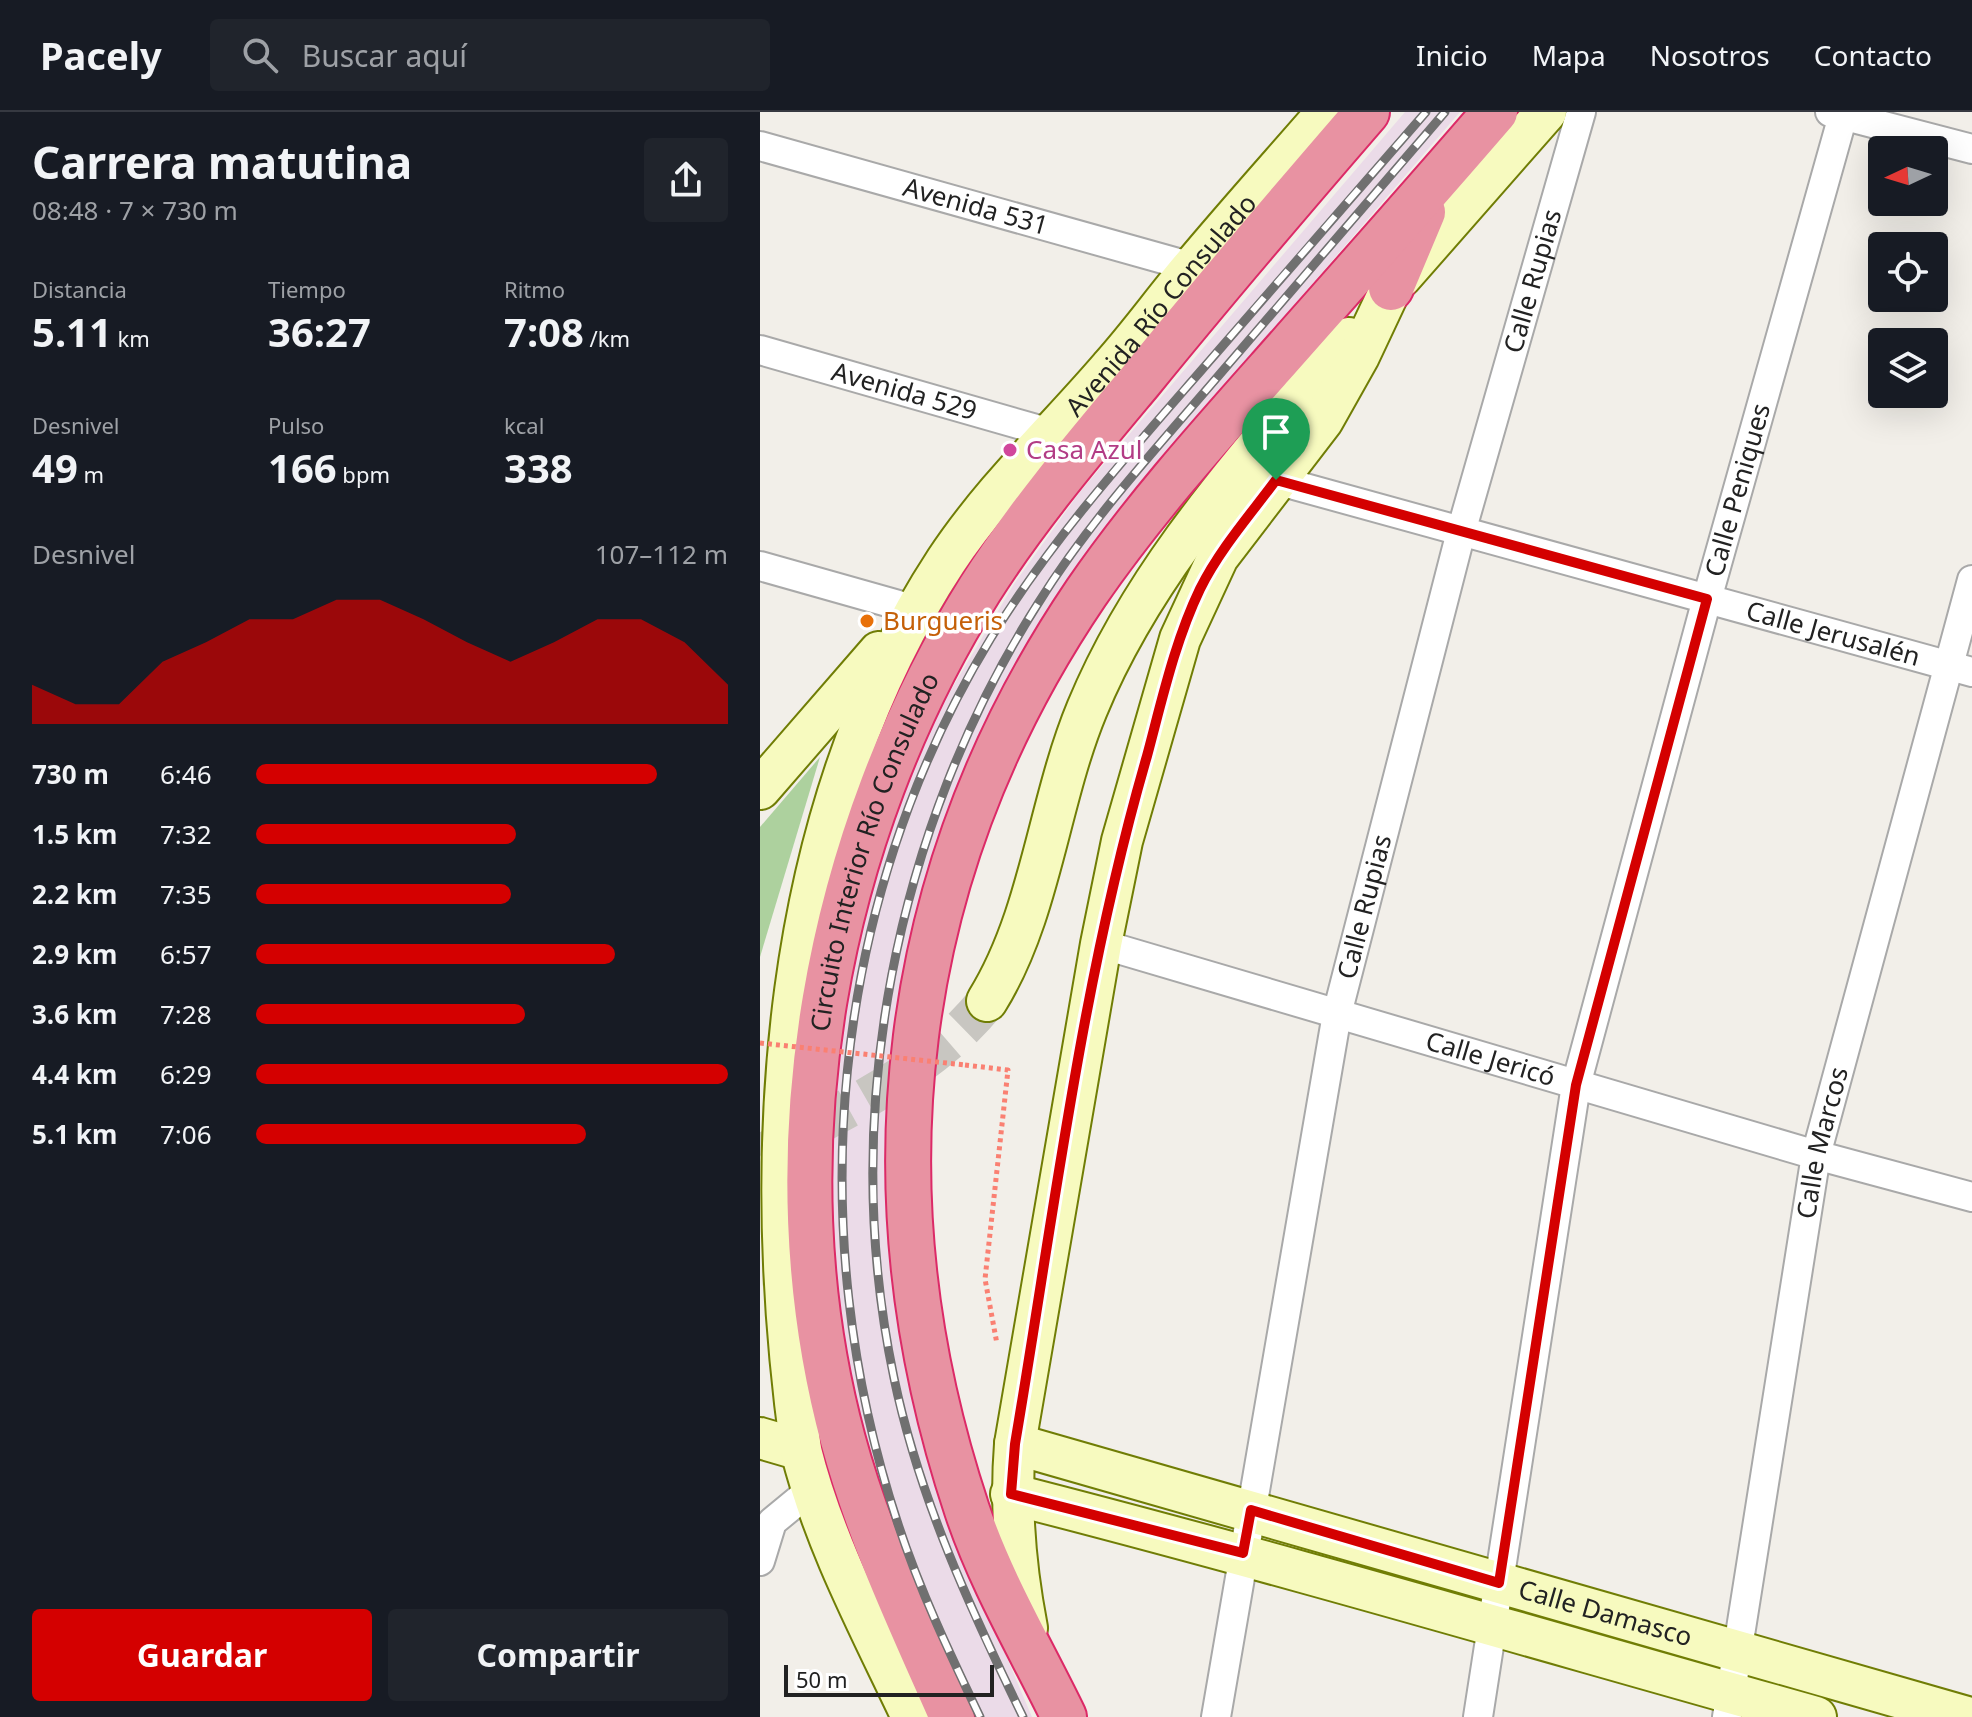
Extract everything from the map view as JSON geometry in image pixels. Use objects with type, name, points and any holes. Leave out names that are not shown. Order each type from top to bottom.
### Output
[{"type":"highway","name":"Circuito Interior Río Consulado","points":[[952,1717],[883,1560],[859,1495],[827,1367],[812,1256],[809,1189],[816,1058],[827,985],[855,867],[880,795],[927,686],[988,577],[1048,495],[1172,342],[1367,112]]},
{"type":"highway","points":[[1064,1717],[998,1586],[968,1513],[925,1361],[914,1287],[908,1111],[914,1029],[928,956],[975,804],[1005,733],[1045,658],[1086,593],[1132,531],[1219,426],[1495,112]]},
{"type":"highway","points":[[1391,288],[1437,179]]},
{"type":"highway","points":[[1172,342],[1192,267],[1269,225]]},
{"type":"main road","name":"Avenida Río Consulado","points":[[912,1717],[848,1582],[812,1489],[801,1450],[784,1361],[771,1237],[770,1114],[783,995],[808,875],[853,738],[916,610],[990,502],[1110,369],[1192,267],[1327,112]]},
{"type":"main road","points":[[987,1001],[1001,979],[1015,941],[1086,712],[1127,625],[1198,519],[1391,288],[1546,112]]},
{"type":"main road","points":[[1031,1649],[1020,1593],[1011,1494],[1015,1444],[1101,944],[1122,841],[1180,639],[1218,557],[1302,450],[1341,389],[1391,288]]},
{"type":"main road","points":[[768,767],[916,610]]},
{"type":"main road","points":[[760,1438],[801,1450]]},
{"type":"main road","name":"Calle Damasco","points":[[1015,1444],[1967,1717]]},
{"type":"main road","name":"Calle Damasco","points":[[1011,1494],[1243,1553],[1493,1628],[1729,1705],[1816,1717]]},
{"type":"street","name":"Calle Rupias","points":[[1216,1717],[1337,1014],[1461,532],[1581,112]]},
{"type":"street","points":[[1839,113],[1972,149]]},
{"type":"street","name":"Calle Peniques","points":[[1478,1717],[1576,1085],[1839,113]]},
{"type":"street","name":"Avenida 531","points":[[760,146],[1192,267]]},
{"type":"street","name":"Avenida 529","points":[[760,350],[1050,433]]},
{"type":"street","name":"Calle Jerusalén","points":[[1276,480],[1960,668]]},
{"type":"street","points":[[760,566],[916,610]]},
{"type":"street","name":"Calle Marcos","points":[[1729,1705],[1816,1155],[1960,668],[1972,580]]},
{"type":"street","name":"Calle Jericó","points":[[1101,944],[1816,1155],[1972,1197]]},
{"type":"street","points":[[760,1561],[772,1522],[812,1489]]},
{"type":"path","points":[[760,1043],[1008,1070],[985,1279],[999,1354]]},
{"type":"shaded area","points":[[1405,112],[1460,112],[1141,483],[1090,549],[1040,623],[1009,679],[948,814],[923,893],[899,998],[889,1071],[885,1178],[893,1291],[921,1440],[939,1497],[1032,1717],[969,1717],[880,1498],[843,1347],[830,1217],[833,1067],[859,930],[906,785],[939,710],[1014,584],[1079,493]]},
{"type":"green space","points":[[820,757],[760,957],[760,827]]},
{"type":"tunnel","points":[[760,1155],[911,1070],[964,1027],[987,1001]]},
{"type":"railway","points":[[980,1717],[926,1598],[898,1524],[868,1413],[849,1299],[842,1185],[847,1071],[865,958],[894,847],[937,740],[991,638],[1038,568],[1116,469],[1426,112]]},
{"type":"railway","points":[[1023,1717],[965,1593],[917,1466],[894,1378],[878,1278],[873,1178],[877,1077],[892,976],[915,878],[947,782],[989,690],[1058,572],[1145,461],[1445,112]]},
{"type":"place","name":"Casa Azul","points":[[1010,450]]},
{"type":"place","name":"Burgueris","points":[[867,621]]},
{"type":"route","points":[[1276,480],[1707,599],[1576,1085],[1499,1583],[1251,1510],[1243,1553],[1011,1494],[1015,1444],[1101,944],[1122,841],[1180,639],[1200,590],[1218,557],[1276,480]]}]
